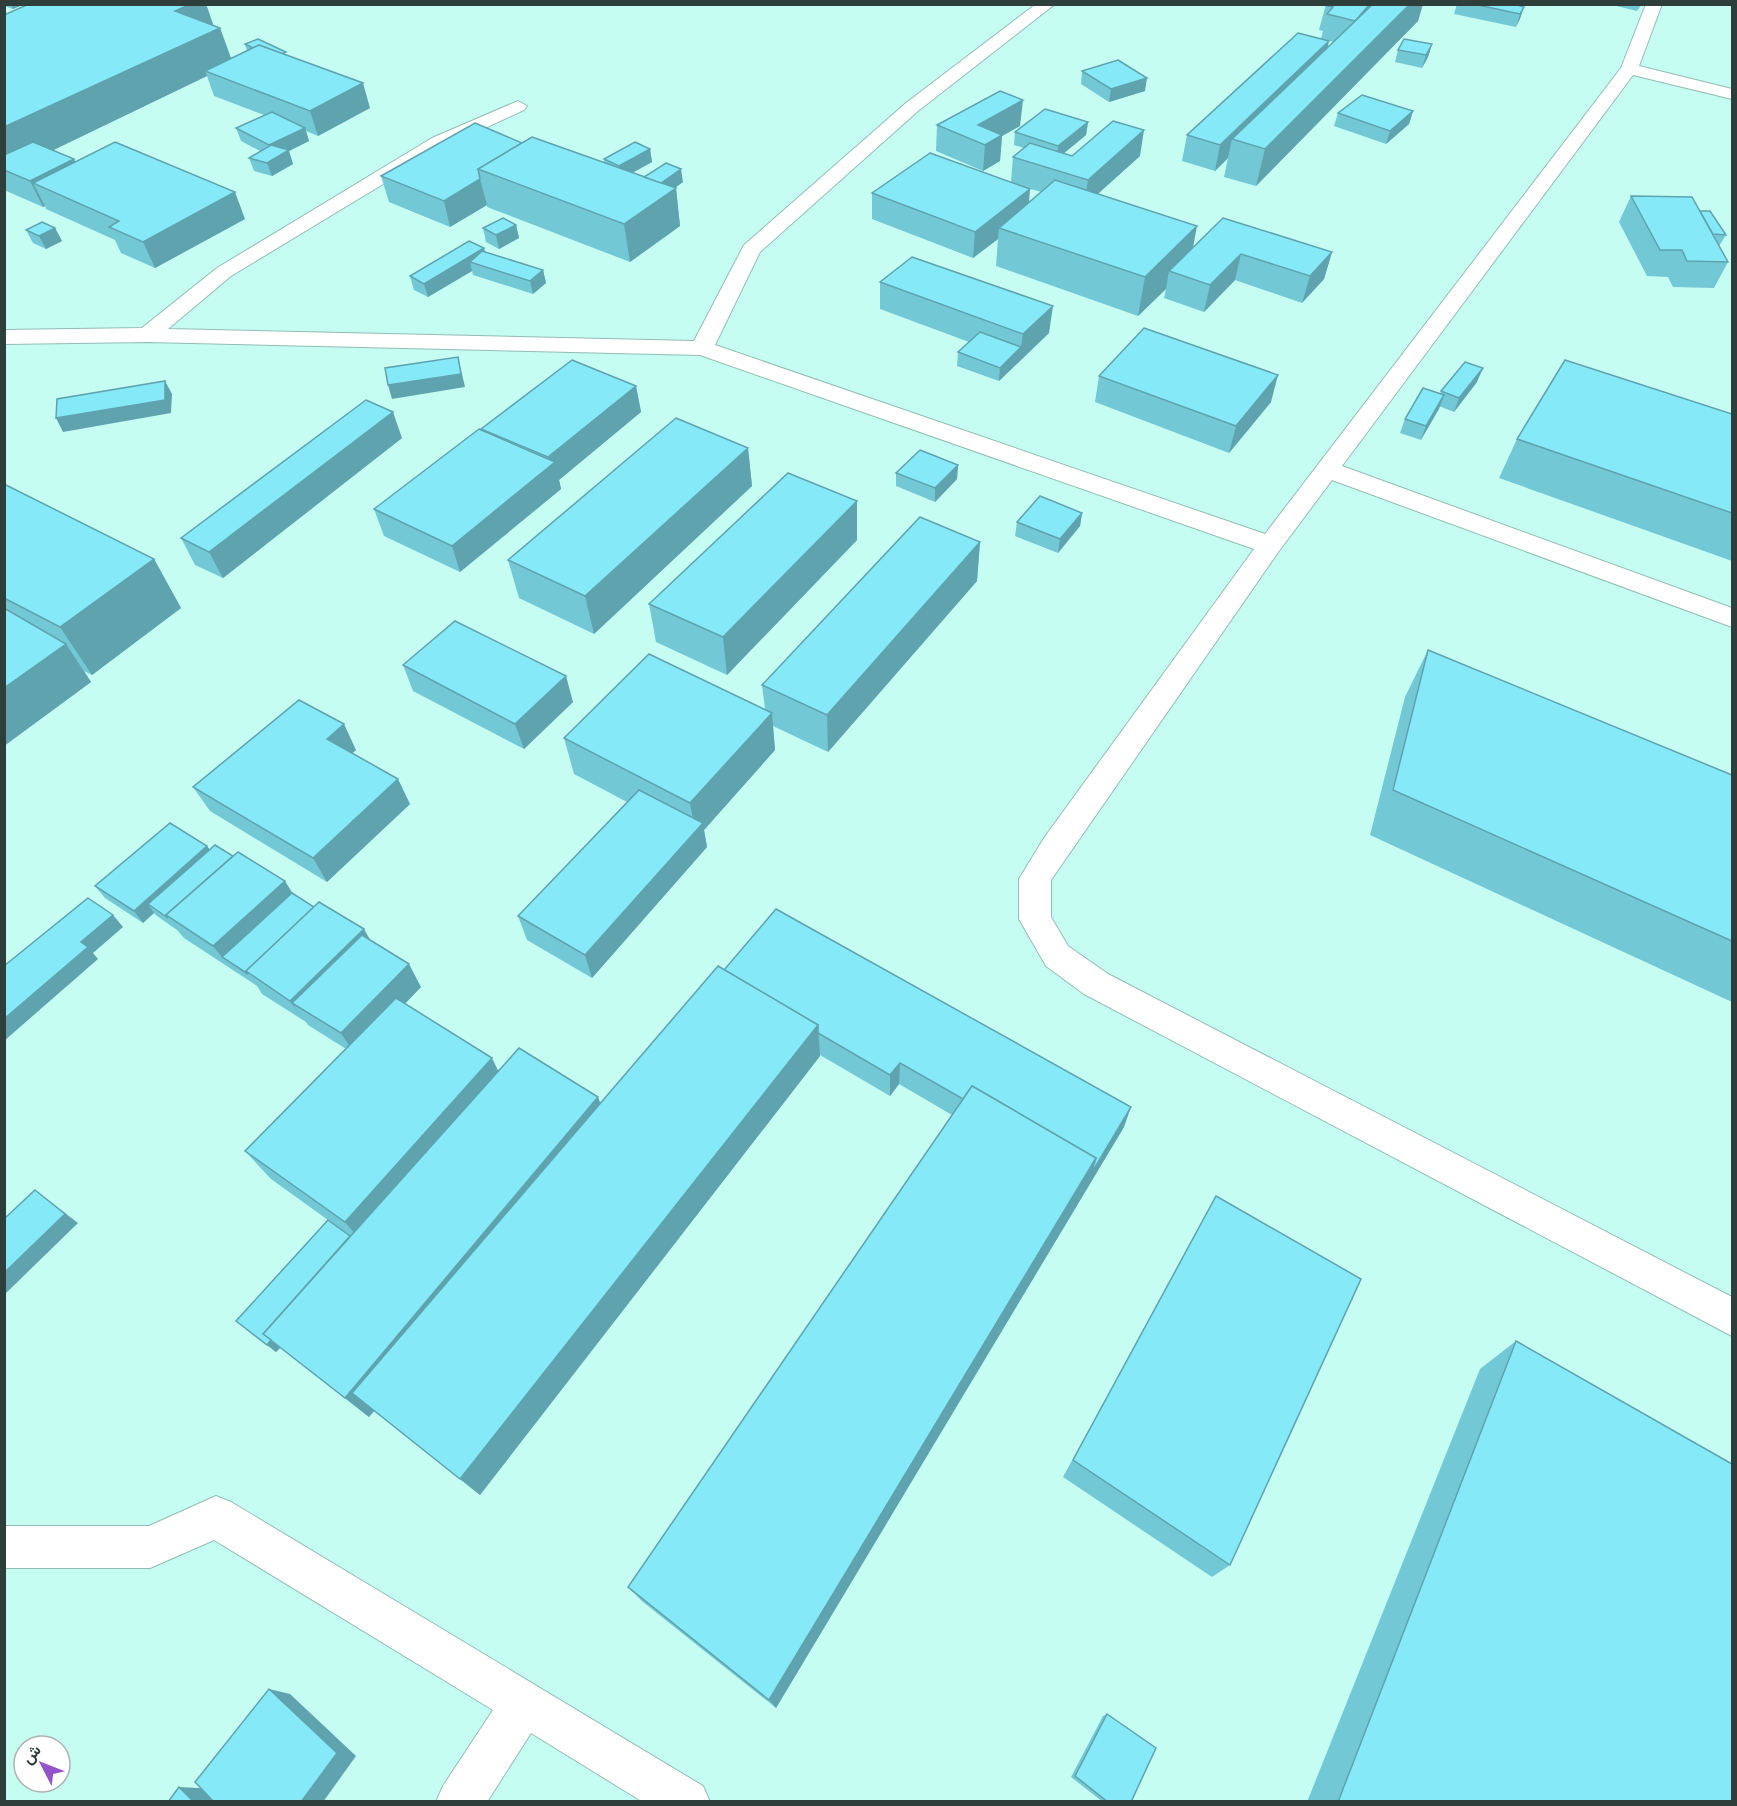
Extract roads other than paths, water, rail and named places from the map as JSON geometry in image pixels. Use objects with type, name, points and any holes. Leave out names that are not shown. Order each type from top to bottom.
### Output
[{"type":"lane","points":[[702,348],[751,249],[912,107],[1047,4]]},
{"type":"lane","points":[[1654,4],[1629,69],[1270,545],[1035,879],[1035,919],[1057,956],[1096,984],[1732,1317]]},
{"type":"lane","points":[[1629,69],[1732,94]]},
{"type":"lane","points":[[147,335],[234,266],[439,142],[518,106]]},
{"type":"lane","points":[[4,337],[147,335],[702,348],[1270,545]]},
{"type":"lane","points":[[1327,470],[1732,618]]},
{"type":"lane","points":[[4,1547],[150,1546],[216,1517],[687,1802]]},
{"type":"lane","points":[[459,1802],[525,1703]]}]
